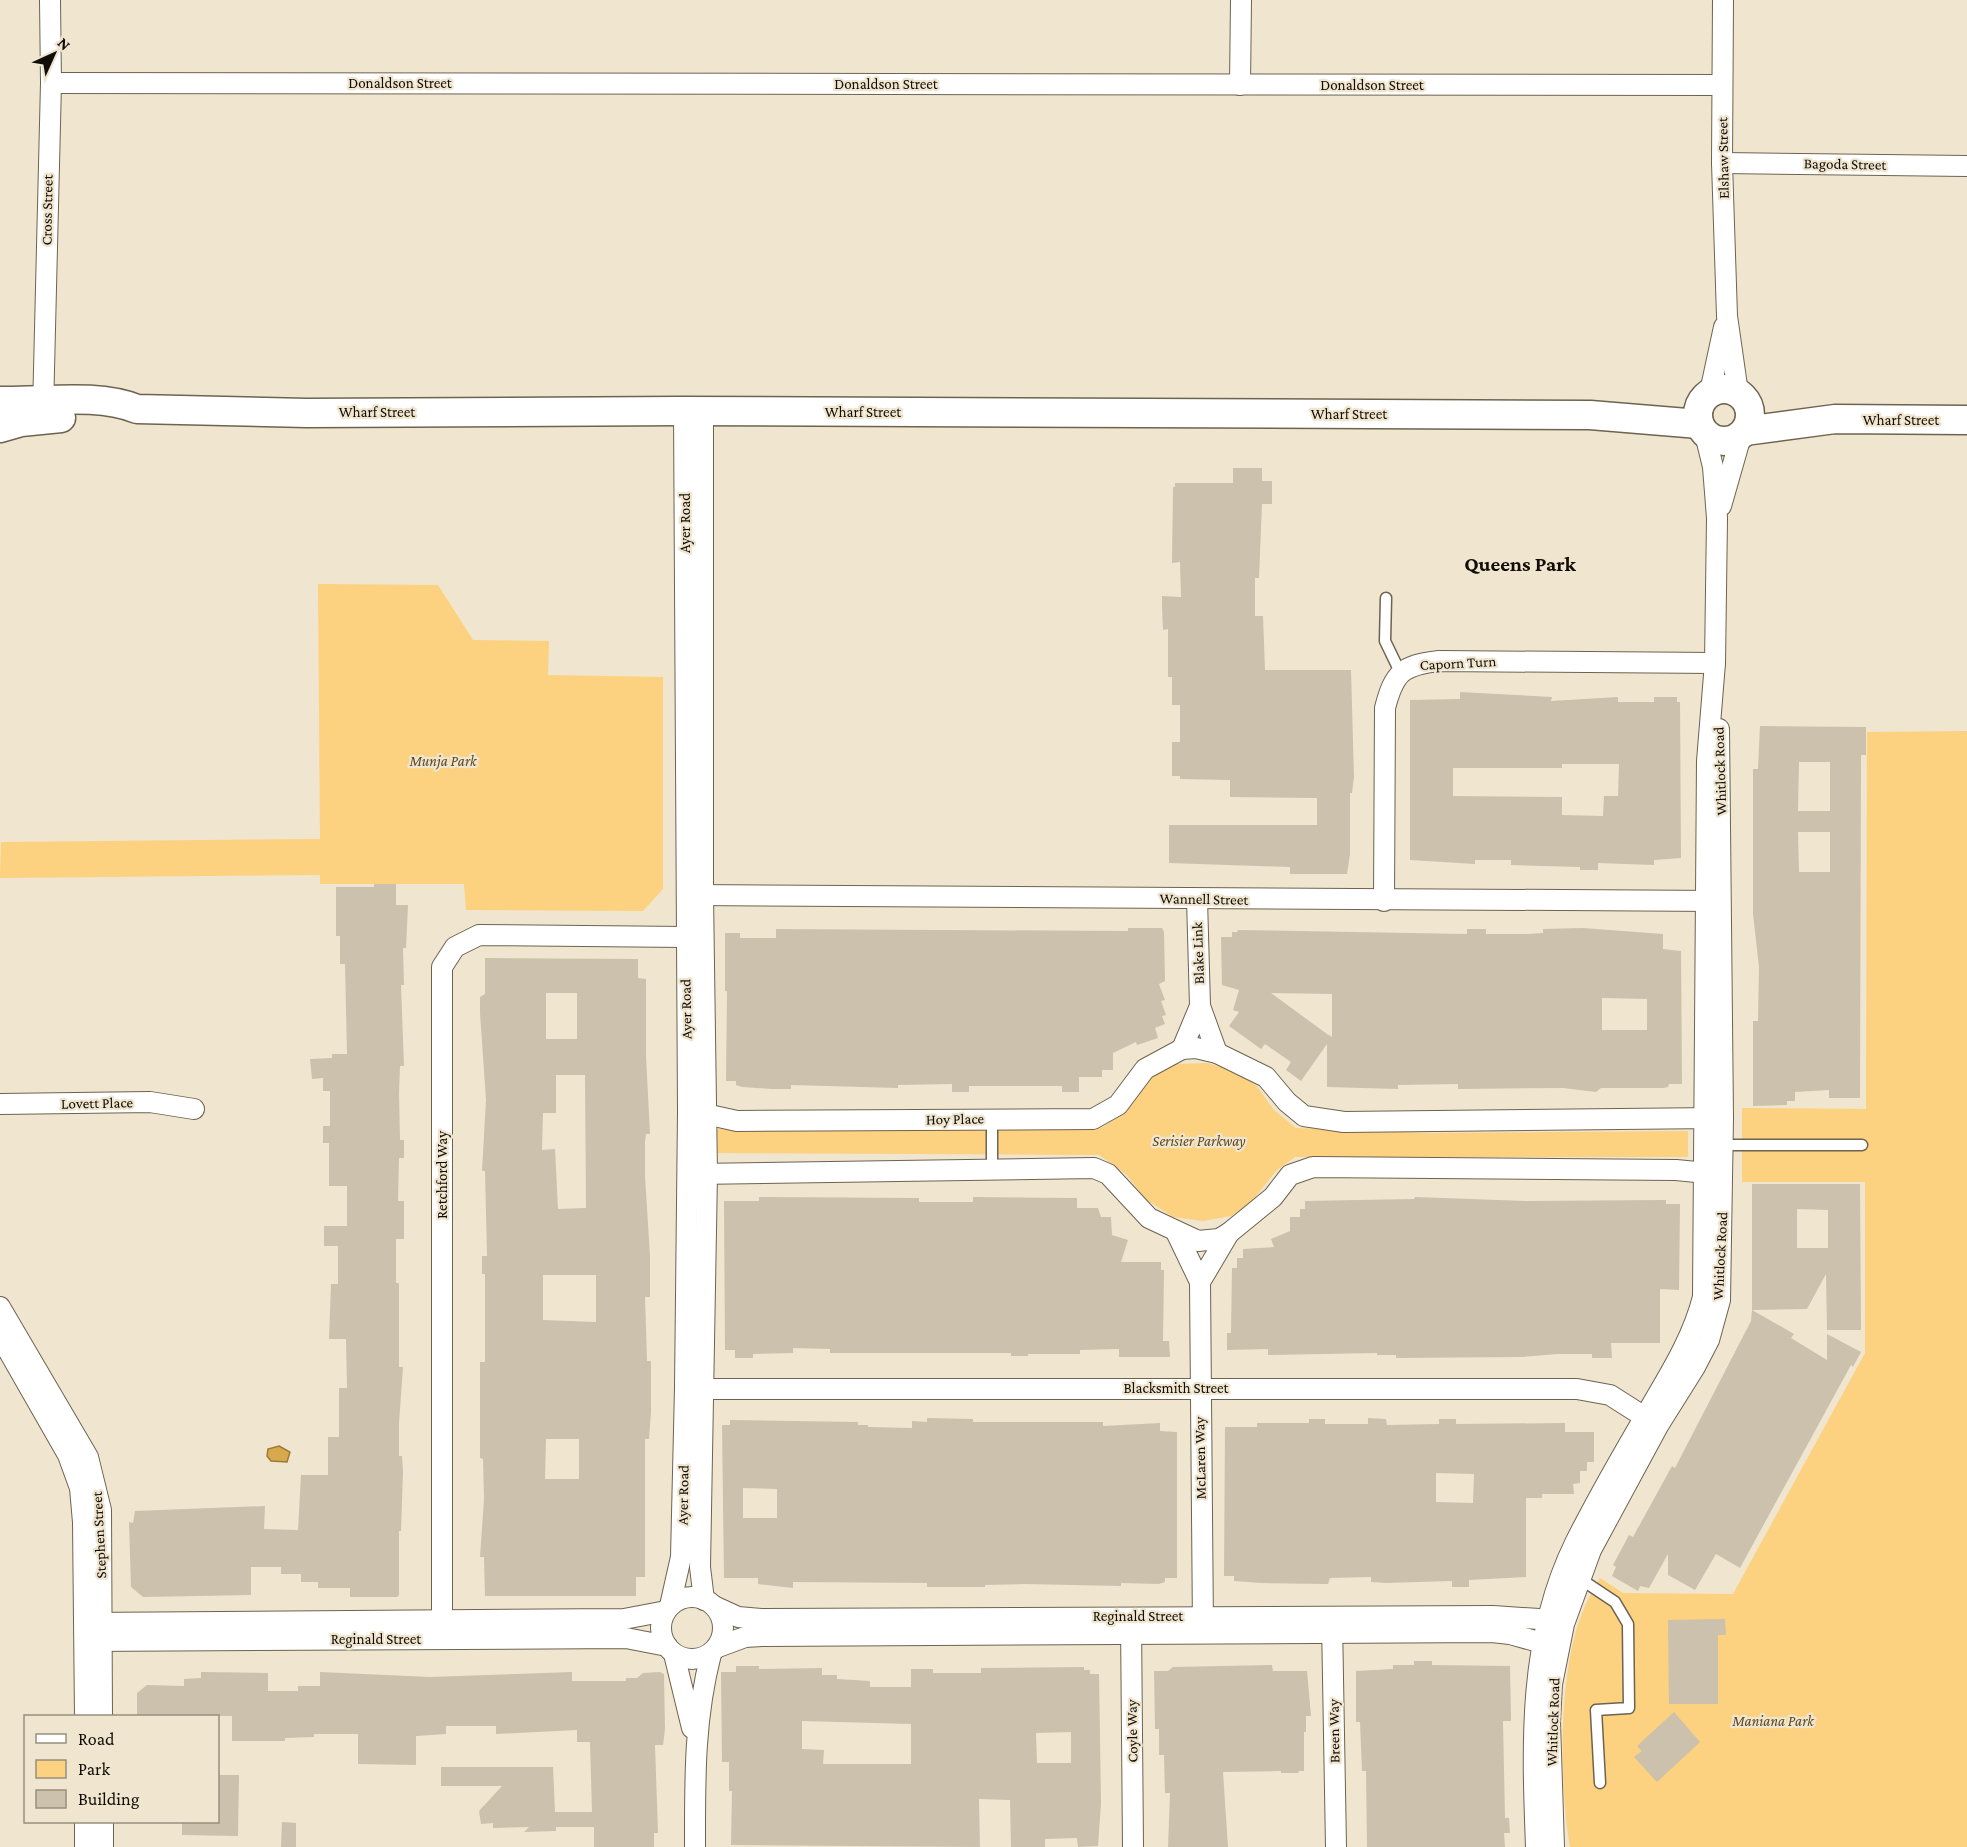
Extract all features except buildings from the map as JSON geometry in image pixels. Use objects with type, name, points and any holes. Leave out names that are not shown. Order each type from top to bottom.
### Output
[{"type":"street","name":"Cross Street","points":[[43,411],[51,83],[50,0]]},
{"type":"street","points":[[1240,85],[1241,0]]},
{"type":"street","name":"Elshaw Street","points":[[1722,0],[1722,163],[1726,316],[1743,416]]},
{"type":"street","name":"Donaldson Street","points":[[51,83],[1722,85]]},
{"type":"street","name":"Bagoda Street","points":[[1722,163],[1967,166]]},
{"type":"street","name":"Elshaw Street","points":[[1704,413],[1726,316]]},
{"type":"street","points":[[1724,388],[1743,416],[1723,442],[1704,413],[1724,388]]},
{"type":"street","name":"Wharf Street","points":[[0,401],[43,411],[120,417],[137,409],[296,413],[693,411],[1590,415],[1680,400],[1704,413]]},
{"type":"street","name":"Wharf Street","points":[[0,428],[43,411]]},
{"type":"street","name":"Ayer Road","points":[[693,411],[697,1112],[687,1175],[700,1567],[709,1603]]},
{"type":"street","name":"Whitlock Road","points":[[1556,1622],[1652,1421],[1697,1320],[1703,1297],[1714,1174],[1714,901],[1707,761],[1714,663],[1718,518],[1704,413]]},
{"type":"street","name":"Wharf Street","points":[[1743,416],[1967,420]]},
{"type":"street","name":"Whitlock Road","points":[[1718,518],[1743,416]]},
{"type":"street","name":"Caporn Turn","points":[[1384,901],[1385,708],[1390,689],[1400,672],[1419,663],[1438,661],[1714,663]]},
{"type":"street","name":"Ayer Road","points":[[668,1609],[681,1557],[707,1174],[697,1112],[686,937],[694,895]]},
{"type":"street","name":"Wannell Street","points":[[694,895],[1384,901],[1714,901]]},
{"type":"street","name":"Blake Link","points":[[1189,1049],[1200,1006],[1197,899]]},
{"type":"street","name":"Retchford Way","points":[[442,1630],[442,967],[455,947],[478,935],[686,937]]},
{"type":"street","name":"Blake Link","points":[[1200,1006],[1217,1053]]},
{"type":"street","points":[[1189,1049],[1217,1053],[1266,1077],[1287,1102],[1304,1116],[1344,1122],[1713,1118]]},
{"type":"street","name":"Hoy Place","points":[[697,1112],[737,1120],[1093,1119],[1118,1105],[1145,1069],[1189,1049]]},
{"type":"street","name":"Lovett Place","points":[[0,1104],[150,1102],[194,1109]]},
{"type":"street","name":"Whitlock Road","points":[[1713,1118],[1723,1144],[1714,1174]]},
{"type":"street","points":[[687,1175],[1094,1168],[1108,1174],[1149,1218],[1198,1241],[1219,1239],[1229,1233],[1273,1197],[1290,1175],[1313,1167],[1676,1170],[1714,1174]]},
{"type":"street","name":"McLaren Way","points":[[1176,1232],[1200,1282],[1203,1625]]},
{"type":"street","points":[[1200,1282],[1229,1233]]},
{"type":"street","name":"Stephen Street","points":[[0,1306],[88,1457],[94,1473],[101,1510],[85,1715]]},
{"type":"street","name":"Stephen Street","points":[[0,1336],[75,1470],[82,1505],[102,1715]]},
{"type":"street","name":"Blacksmith Street","points":[[694,1389],[1577,1389],[1610,1395],[1652,1421]]},
{"type":"street","name":"Whitlock Road","points":[[1536,1847],[1533,1718],[1575,1544],[1652,1421]]},
{"type":"street","points":[[695,1743],[670,1650],[661,1626],[668,1609],[686,1598],[709,1603],[723,1622],[723,1630],[703,1683],[695,1743],[695,1847]]},
{"type":"street","name":"Reginald Street","points":[[709,1603],[738,1617],[761,1619],[1203,1625],[1332,1624],[1493,1616],[1556,1622]]},
{"type":"street","name":"Reginald Street","points":[[442,1630],[624,1619],[668,1609]]},
{"type":"street","name":"Reginald Street","points":[[1332,1624],[1492,1632],[1550,1645]]},
{"type":"street","name":"Breen Way","points":[[1332,1624],[1336,1847]]},
{"type":"street","name":"Reginald Street","points":[[714,1650],[745,1637],[1131,1625]]},
{"type":"street","name":"Coyle Way","points":[[1131,1625],[1133,1847]]},
{"type":"street","name":"Reginald Street","points":[[93,1632],[442,1630],[626,1638],[670,1650]]},
{"type":"street","name":"Whitlock Road","points":[[1550,1645],[1554,1847]]},
{"type":"street","points":[[670,1650],[692,1660],[714,1650]]},
{"type":"street","points":[[85,1823],[85,1847]]},
{"type":"street","points":[[103,1823],[103,1847]]},
{"type":"lane","points":[[1386,598],[1385,641],[1400,672]]},
{"type":"lane","points":[[992,1118],[992,1168]]},
{"type":"lane","points":[[1723,1144],[1862,1146]]},
{"type":"lane","points":[[1578,1578],[1615,1602],[1628,1624],[1629,1708],[1596,1710],[1600,1783]]},
{"type":"green space","name":"Munja Park","points":[[318,584],[438,585],[473,640],[549,641],[548,675],[663,677],[663,889],[643,911],[466,910],[464,884],[320,884],[320,875],[0,878],[1,842],[320,839]]},
{"type":"green space","name":"Maniana Park","points":[[1967,731],[1967,1847],[1570,1847],[1564,1792],[1565,1695],[1575,1635],[1585,1607],[1600,1578],[1623,1593],[1733,1594],[1865,1353],[1865,1182],[1742,1182],[1742,1108],[1866,1109],[1867,732]]},
{"type":"green space","name":"Serisier Parkway","points":[[1207,1063],[1235,1071],[1256,1085],[1274,1110],[1296,1128],[1428,1133],[1688,1131],[1688,1157],[1295,1157],[1276,1171],[1252,1201],[1231,1216],[1203,1221],[1173,1217],[1144,1198],[1127,1175],[1099,1155],[716,1153],[716,1129],[1101,1128],[1125,1113],[1139,1087],[1154,1076],[1176,1064]]},
{"type":"shaded area","points":[[279,1446],[290,1452],[287,1462],[271,1461],[267,1456],[268,1449]]},
{"type":"district","name":"Queens Park","points":[[1520,564]]}]
